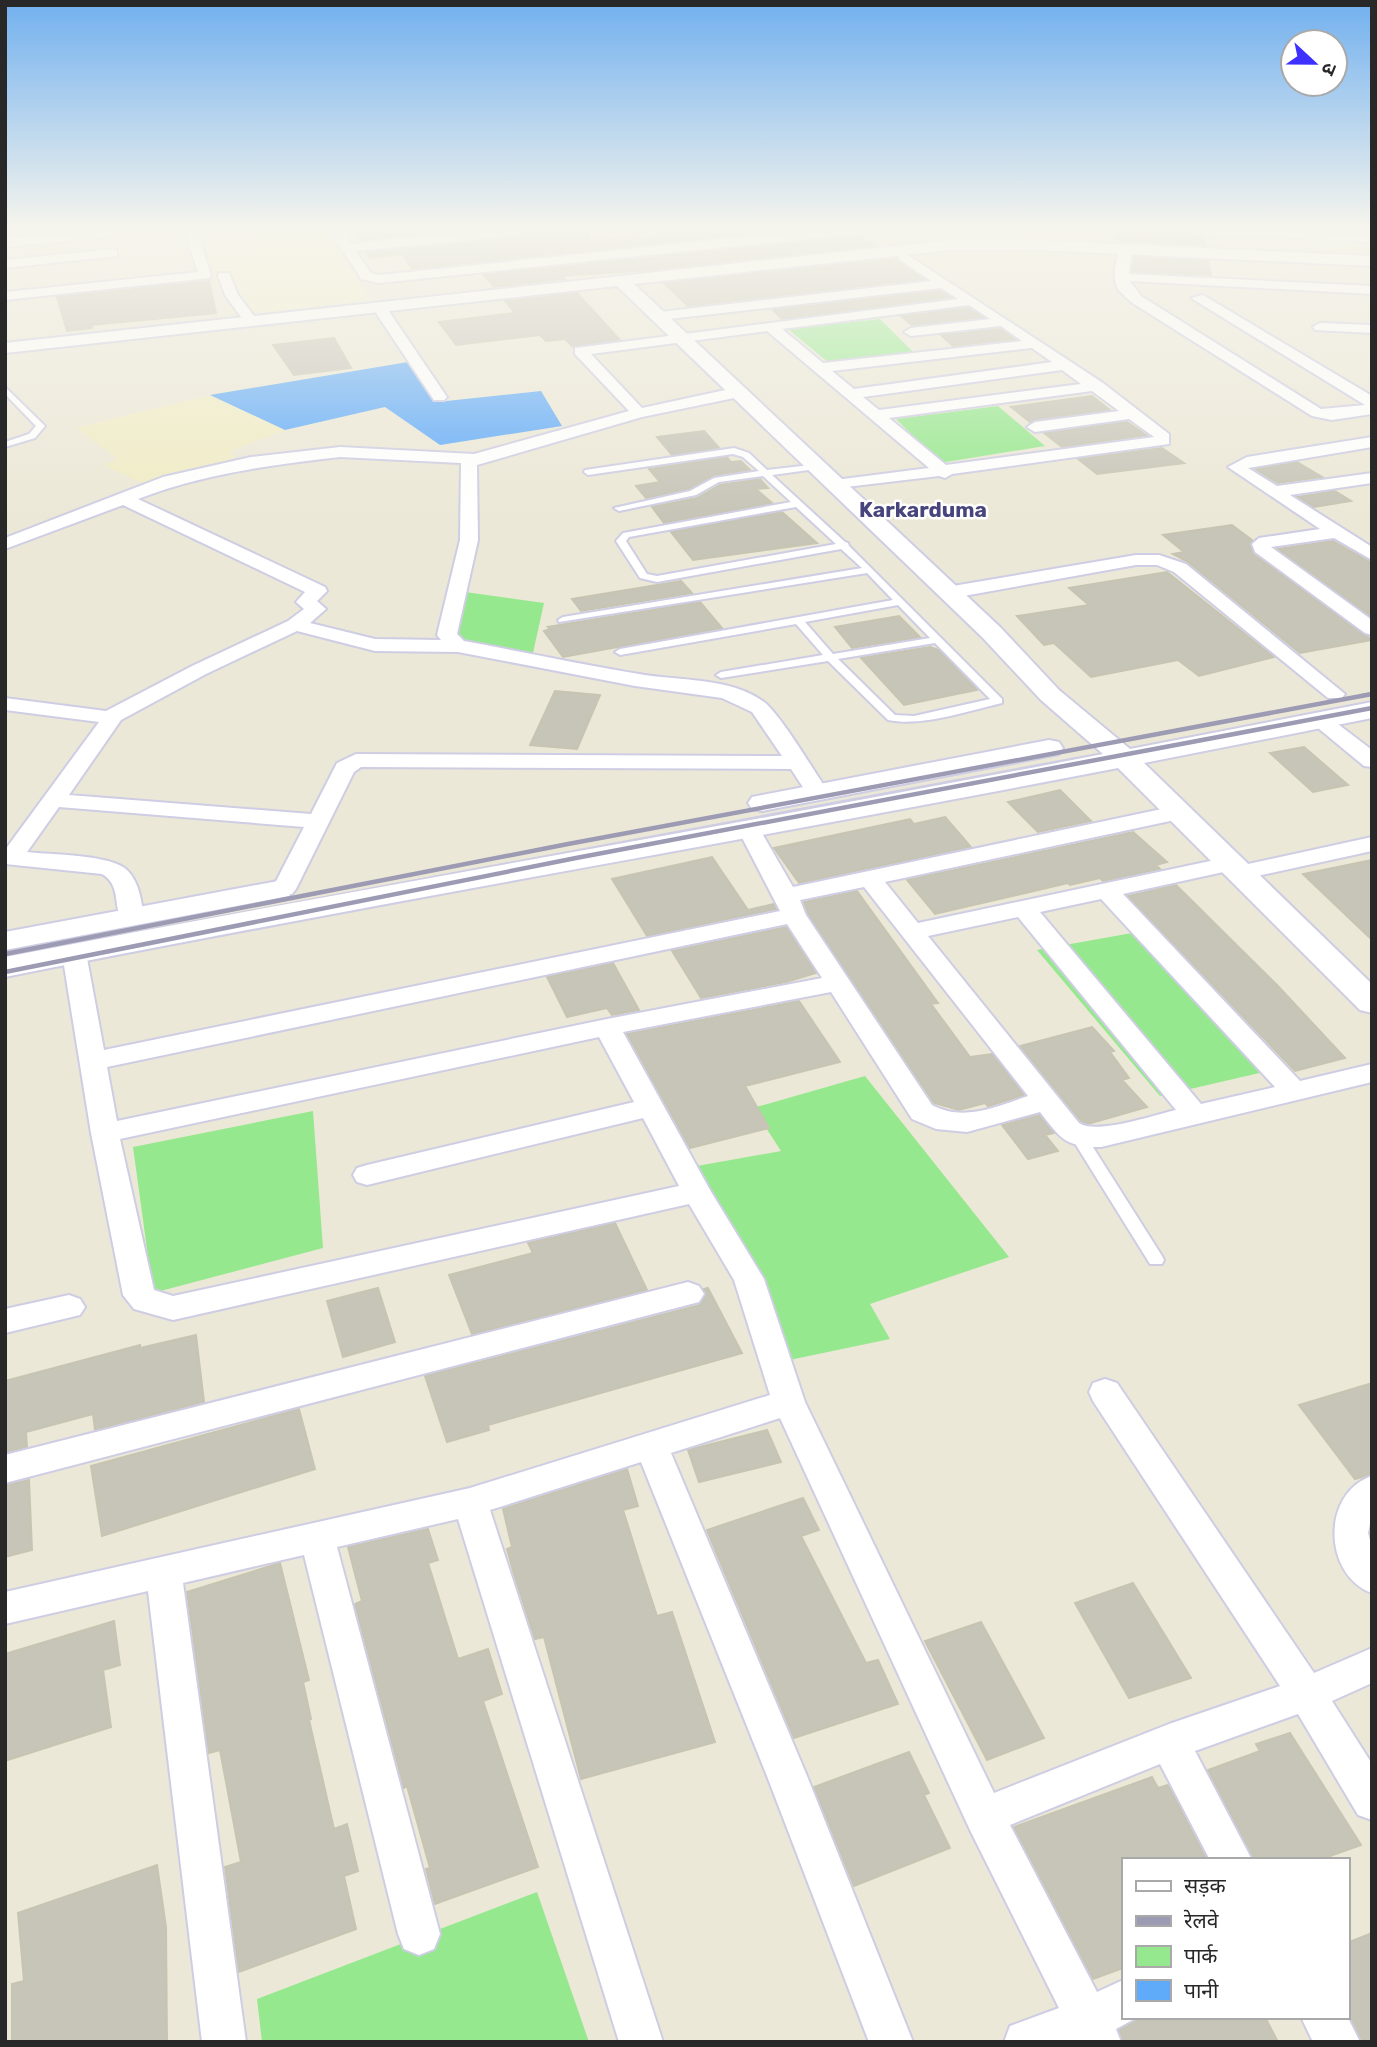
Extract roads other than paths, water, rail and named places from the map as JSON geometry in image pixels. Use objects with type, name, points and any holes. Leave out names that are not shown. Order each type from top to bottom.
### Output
[{"type":"street","points":[[5,348],[219,325]]},
{"type":"street","points":[[5,354],[277,325]]},
{"type":"street","points":[[391,325],[439,397]]},
{"type":"street","points":[[668,325],[1050,695],[1112,748],[1372,1003]]},
{"type":"street","points":[[639,413],[579,352],[781,325]]},
{"type":"street","points":[[911,332],[980,325]]},
{"type":"street","points":[[835,485],[1163,440],[1098,386],[1007,325]]},
{"type":"street","points":[[1180,325],[1317,413],[1332,415],[1372,409]]},
{"type":"street","points":[[1237,325],[1372,403]]},
{"type":"street","points":[[769,326],[945,472]]},
{"type":"street","points":[[1320,327],[1372,329]]},
{"type":"street","points":[[820,368],[1034,344]]},
{"type":"street","points":[[850,394],[1063,365]]},
{"type":"street","points":[[1341,386],[1372,382]]},
{"type":"street","points":[[876,415],[1098,386]]},
{"type":"street","points":[[5,544],[169,481],[251,462],[340,452],[475,459],[639,413],[739,392]]},
{"type":"street","points":[[1035,427],[1133,414]]},
{"type":"street","points":[[1372,442],[1236,466],[1237,470],[1372,555]]},
{"type":"street","points":[[458,646],[451,640],[447,629],[469,540],[467,469],[475,459]]},
{"type":"street","points":[[1272,492],[1372,478]]},
{"type":"street","points":[[1349,481],[1372,497]]},
{"type":"street","points":[[5,704],[109,719],[199,670],[295,625],[317,609],[305,602],[318,591],[124,499]]},
{"type":"street","points":[[16,523],[37,532]]},
{"type":"street","points":[[1338,532],[1265,542],[1261,544],[1261,548],[1372,629]]},
{"type":"street","points":[[947,593],[1136,560],[1159,560],[1180,568],[1335,694]]},
{"type":"street","points":[[295,625],[375,645],[458,646],[748,699],[759,708],[818,793]]},
{"type":"street","points":[[5,967],[748,828],[833,815],[1372,687]]},
{"type":"street","points":[[5,941],[818,793],[1372,710]]},
{"type":"street","points":[[8,857],[110,725],[109,719]]},
{"type":"street","points":[[1319,719],[1372,761]]},
{"type":"street","points":[[284,889],[345,768],[364,759],[798,763]]},
{"type":"street","points":[[52,800],[317,821]]},
{"type":"street","points":[[92,1061],[790,906],[870,879],[1177,813]]},
{"type":"street","points":[[748,828],[790,906],[837,983],[922,1112],[941,1123],[975,1121],[1045,1100]]},
{"type":"street","points":[[913,932],[1107,891],[1372,844]]},
{"type":"street","points":[[8,857],[108,868],[121,873],[127,882],[132,917]]},
{"type":"street","points":[[870,879],[1069,1130],[1079,1137],[1101,1137],[1372,1073]]},
{"type":"street","points":[[1107,891],[1295,1092]]},
{"type":"street","points":[[1024,908],[1195,1116]]},
{"type":"street","points":[[74,953],[104,1133],[139,1295],[145,1301],[173,1308],[697,1192]]},
{"type":"street","points":[[104,1133],[607,1027],[837,983]]},
{"type":"street","points":[[607,1027],[697,1192],[749,1279],[789,1402],[984,1816],[1103,2021],[1026,2042]]},
{"type":"street","points":[[367,1175],[650,1107]]},
{"type":"street","points":[[5,1469],[688,1294]]},
{"type":"street","points":[[5,1321],[69,1307]]},
{"type":"street","points":[[1105,1392],[1307,1694],[1372,1801]]},
{"type":"street","points":[[5,1608],[470,1502],[789,1402]]},
{"type":"street","points":[[651,1446],[787,1776],[891,2042]]},
{"type":"street","points":[[1372,1490],[1356,1506],[1348,1528],[1356,1556],[1372,1577]]},
{"type":"street","points":[[470,1502],[641,2042]]},
{"type":"street","points":[[317,1537],[419,1934]]},
{"type":"street","points":[[164,1572],[224,2042]]},
{"type":"street","points":[[984,1816],[1169,1742],[1307,1694],[1372,1665]]},
{"type":"street","points":[[1169,1742],[1231,1858]]},
{"type":"street","points":[[1324,2019],[1338,2042]]},
{"type":"lane","points":[[5,389],[41,426],[32,436],[5,445]]},
{"type":"lane","points":[[588,472],[734,451],[746,455],[845,545],[998,701],[914,719],[892,718],[830,657],[799,621]]},
{"type":"lane","points":[[619,508],[693,493],[717,480],[816,466]]},
{"type":"lane","points":[[797,504],[626,536],[621,541],[643,576],[657,579],[845,545]]},
{"type":"lane","points":[[564,620],[869,570]]},
{"type":"lane","points":[[620,652],[901,603]]},
{"type":"lane","points":[[721,675],[937,640]]},
{"type":"lane","points":[[1079,1137],[1156,1260]]},
{"type":"water","points":[[408,362],[437,402],[541,391],[562,426],[440,445],[385,407],[285,430],[210,395]]},
{"type":"railway","points":[[5,954],[568,844],[1372,694],[1364,695]]},
{"type":"railway","points":[[5,972],[576,858],[1372,708]]},
{"type":"district","name":"Karkarduma","points":[[923,510]]}]
